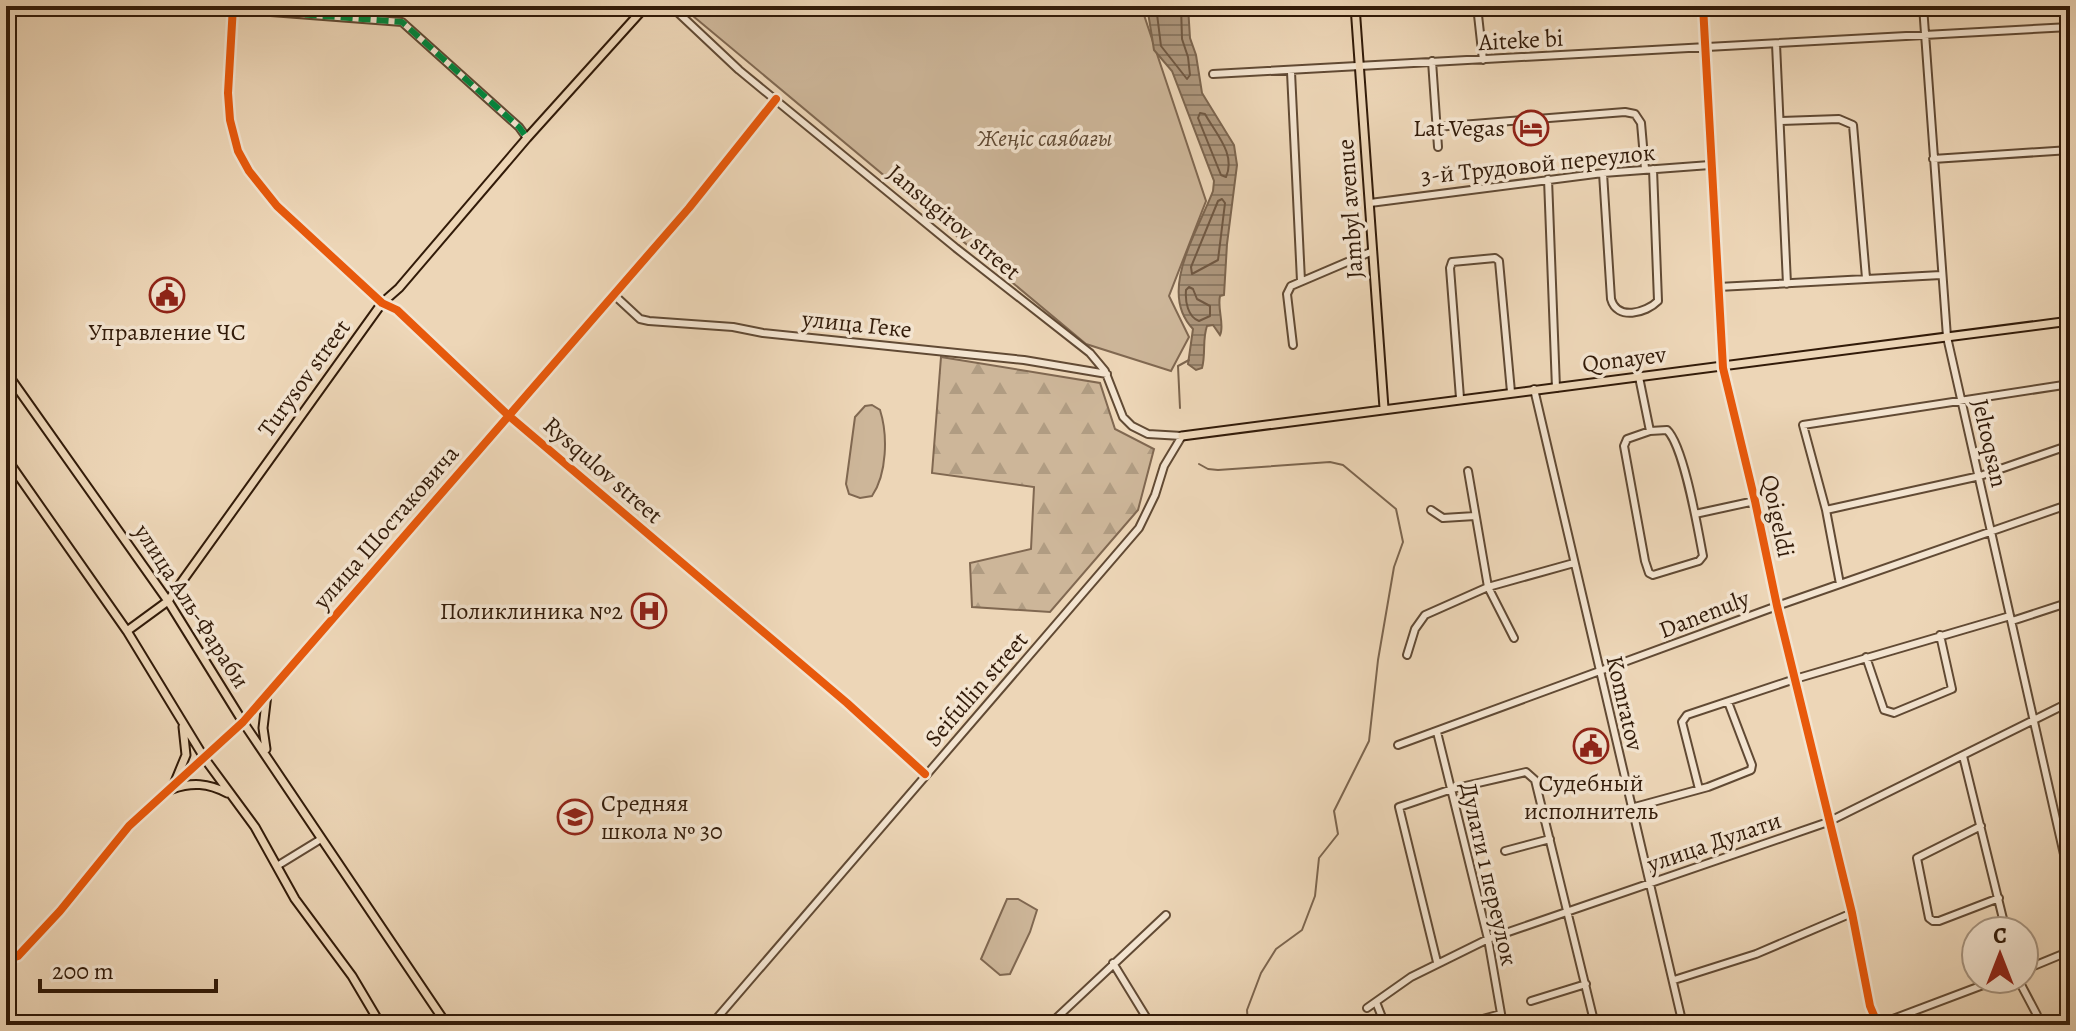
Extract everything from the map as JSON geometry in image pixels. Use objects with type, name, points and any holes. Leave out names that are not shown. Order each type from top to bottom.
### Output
[{"type":"main road","name":"Turysov street","points":[[127,631],[168,601],[382,303],[399,288],[527,138],[646,6]]},
{"type":"main road","name":"Jambyl avenue","points":[[1355,6],[1384,408]]},
{"type":"main road","name":"Qonayev","points":[[1182,436],[2070,321]]},
{"type":"main road","name":"улица Аль-Фараби","points":[[6,372],[168,601],[243,722],[447,1025]]},
{"type":"main road","points":[[6,458],[127,631],[205,759],[255,827],[295,899],[352,976],[381,1025]]},
{"type":"main road","points":[[267,694],[263,728],[267,756]]},
{"type":"main road","points":[[172,789],[186,755],[182,721]]},
{"type":"main road","points":[[172,789],[210,785],[232,796]]},
{"type":"street","name":"Jansugirov street","points":[[671,6],[739,70],[1090,353],[1107,374]]},
{"type":"street","points":[[1477,6],[1483,60]]},
{"type":"street","name":"Qoigeldi","points":[[1703,6],[1723,368],[1852,913],[1870,1006],[1878,1025]]},
{"type":"street","name":"Jeltoqsan","points":[[1923,6],[1947,337],[2034,721],[2066,844],[2070,881]]},
{"type":"street","points":[[233,7],[402,22],[519,127],[527,138]]},
{"type":"street","name":"Rysqulov street","points":[[233,7],[228,93],[230,120],[238,151],[249,171],[277,206],[382,303],[397,310],[508,415],[847,703],[925,774]]},
{"type":"street","name":"Aiteke bi","points":[[1213,74],[2070,27]]},
{"type":"street","points":[[1776,44],[1787,284]]},
{"type":"street","points":[[1432,61],[1438,147]]},
{"type":"street","points":[[1291,72],[1301,281]]},
{"type":"street","name":"улица Шостаковича","points":[[6,960],[18,956],[60,911],[129,826],[243,722],[689,208],[776,99]]},
{"type":"street","points":[[1436,127],[1625,112],[1635,114],[1641,123],[1645,169]]},
{"type":"street","points":[[1781,121],[1839,119],[1853,125],[1866,278]]},
{"type":"street","points":[[1933,159],[2070,150]]},
{"type":"street","name":"3-й Трудовой переулок","points":[[1370,203],[1548,179],[1710,165]]},
{"type":"street","points":[[1603,173],[1613,306],[1619,311],[1635,313],[1650,309],[1658,301],[1653,169]]},
{"type":"street","points":[[1548,179],[1556,388]]},
{"type":"street","points":[[1293,345],[1287,294],[1291,286],[1373,251]]},
{"type":"street","points":[[1460,398],[1450,268],[1452,262],[1458,260],[1495,258],[1499,261],[1511,392]]},
{"type":"street","points":[[1718,287],[1941,275]]},
{"type":"street","name":"улица Геке","points":[[613,294],[640,319],[649,321],[733,327],[763,333],[1024,360],[1107,374]]},
{"type":"street","points":[[1107,374],[1123,417],[1132,426],[1148,434],[1182,436]]},
{"type":"street","points":[[1639,377],[1650,431]]},
{"type":"street","points":[[1840,584],[1826,510],[1803,425],[2070,384]]},
{"type":"street","name":"Komratov","points":[[1534,389],[1683,1025]]},
{"type":"street","points":[[1650,431],[1670,432],[1695,514],[1702,558],[1650,574],[1624,446],[1627,439],[1650,431]]},
{"type":"street","name":"Seifullin street","points":[[711,1025],[1139,528],[1155,495],[1164,466],[1182,436]]},
{"type":"street","points":[[1826,510],[1980,476],[2070,445]]},
{"type":"street","points":[[1468,471],[1488,587],[1514,638]]},
{"type":"street","points":[[1695,514],[1755,501]]},
{"type":"street","name":"Danenuly","points":[[1398,745],[1777,606],[2070,504]]},
{"type":"street","points":[[1431,510],[1443,518],[1475,516]]},
{"type":"street","points":[[1407,655],[1415,629],[1425,615],[1488,587],[1574,563]]},
{"type":"street","points":[[1699,789],[1683,718],[1866,657],[2070,602]]},
{"type":"street","points":[[1866,657],[1884,710],[1894,713],[1952,689],[1940,635]]},
{"type":"street","points":[[1631,808],[1699,789],[1751,770],[1752,765],[1728,702]]},
{"type":"street","name":"улица Дулати","points":[[1367,1008],[1437,962],[1488,939],[1828,822],[2070,702]]},
{"type":"street","name":"Дулати 1 переулок","points":[[1437,732],[1488,939],[1503,1025]]},
{"type":"street","points":[[1963,756],[2003,915]]},
{"type":"street","points":[[1437,962],[1399,812],[1403,804],[1526,772],[1535,780],[1595,1025]]},
{"type":"street","points":[[1981,826],[1917,858],[1929,918],[1939,921],[1999,898]]},
{"type":"street","points":[[277,866],[321,839]]},
{"type":"street","points":[[1505,851],[1550,839]]},
{"type":"street","points":[[1674,980],[1756,954],[1852,913]]},
{"type":"street","points":[[1049,1025],[1166,915]]},
{"type":"street","points":[[2040,963],[2070,951]]},
{"type":"street","points":[[1113,963],[1151,1025]]},
{"type":"street","points":[[1531,1001],[1586,984]]},
{"type":"street","points":[[1878,1025],[1960,994]]},
{"type":"street","points":[[2026,995],[2037,1015],[2035,1025]]},
{"type":"street","points":[[1376,1002],[1385,1025]]},
{"type":"street","points":[[1461,1025],[1501,1014]]},
{"type":"green space","name":"Жеңіс саябағы","points":[[681,6],[1141,6],[1206,201],[1169,296],[1189,337],[1171,371],[1086,344]]},
{"type":"green space","points":[[941,357],[1100,383],[1115,429],[1154,449],[1138,510],[1050,612],[972,607],[970,563],[1031,549],[1034,487],[932,473]]},
{"type":"green space","points":[[872,405],[880,410],[883,420],[883,466],[872,496],[860,498],[849,494],[846,484],[855,417],[865,406]]},
{"type":"green space","points":[[1007,899],[1018,899],[1037,910],[1010,974],[1000,975],[981,959]]},
{"type":"water","points":[[1147,6],[1188,6],[1190,38],[1202,93],[1234,145],[1237,165],[1224,295],[1220,296],[1219,301],[1221,331],[1220,335],[1213,325],[1207,326],[1202,368],[1196,370],[1188,364],[1193,329],[1183,314],[1179,297],[1180,280],[1214,181],[1172,71],[1154,50]]},
{"type":"waterway","points":[[1180,408],[1178,366],[1189,360]]},
{"type":"waterway","points":[[1199,464],[1218,470],[1330,462],[1343,465],[1396,509],[1403,542],[1394,567],[1378,660],[1369,741],[1334,811],[1338,834],[1319,858],[1315,896],[1302,930],[1276,949],[1261,973],[1247,1010],[1248,1025]]},
{"type":"marked path","points":[[233,9],[402,22],[519,127],[527,138]]},
{"type":"cycle path","points":[[233,6],[228,93],[230,120],[238,151],[249,171],[277,206],[382,303],[397,310],[508,415],[847,703],[925,774]]},
{"type":"cycle path","points":[[1703,6],[1723,368],[1852,913],[1870,1006],[1878,1025]]},
{"type":"cycle path","points":[[6,960],[18,956],[60,911],[129,826],[243,722],[689,208],[776,99]]},
{"type":"place","name":"Lat Vegas","points":[[1531,128]]},
{"type":"place","name":"Управление ЧС","points":[[167,295]]},
{"type":"place","name":"Поликлиника №2","points":[[649,611]]},
{"type":"place","name":"Судебный исполнитель","points":[[1591,746]]},
{"type":"place","name":"Средняя школа № 30","points":[[575,817]]}]
